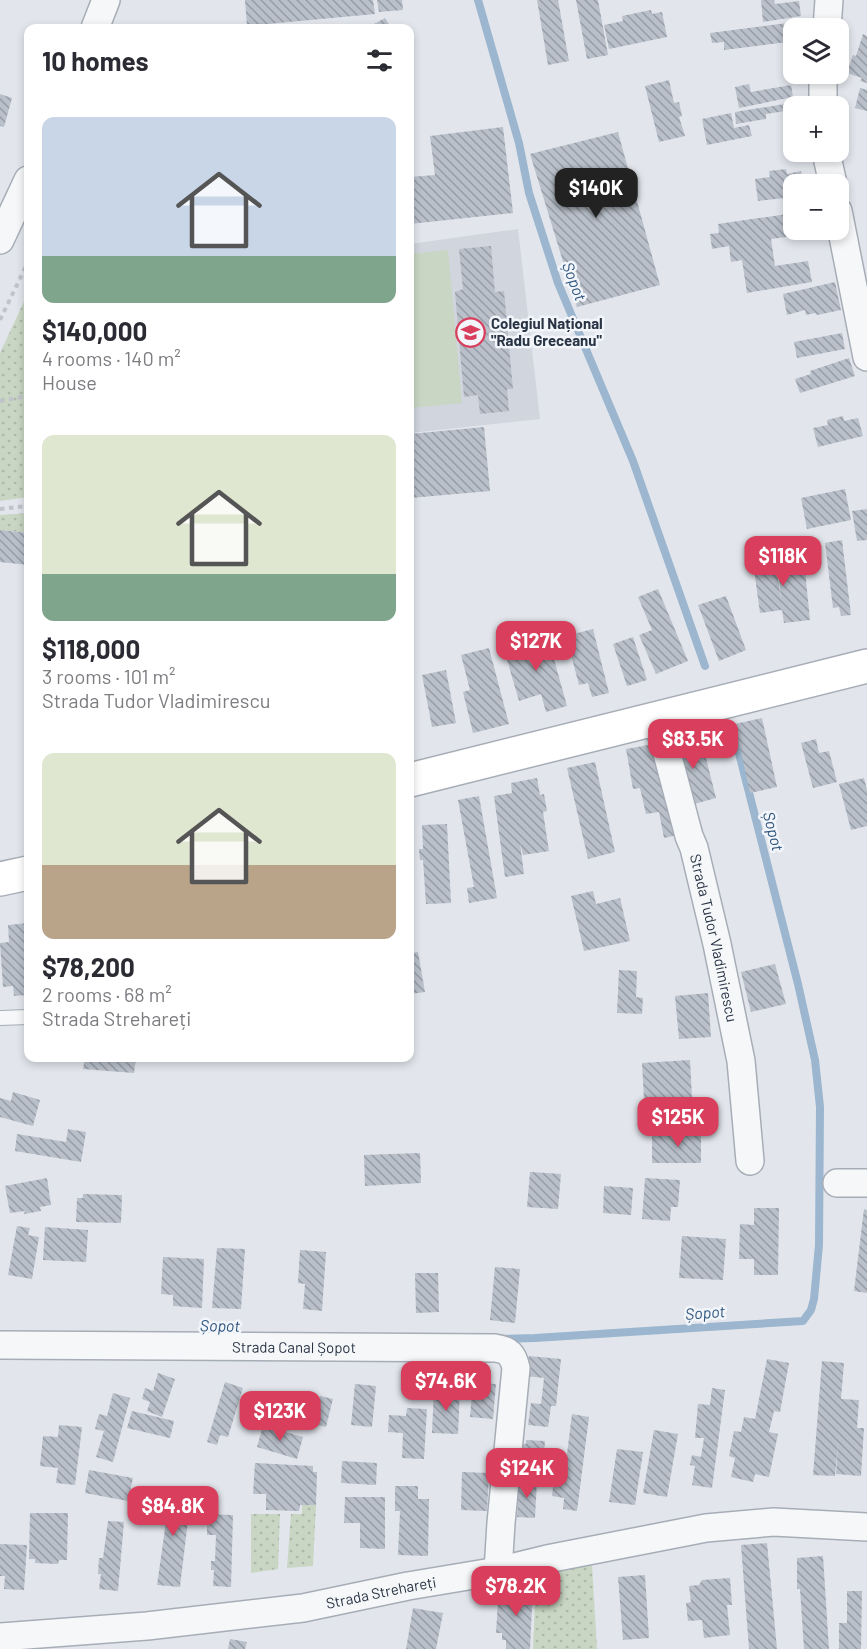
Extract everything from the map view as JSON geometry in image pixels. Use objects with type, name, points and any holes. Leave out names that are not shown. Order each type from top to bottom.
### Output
[{"type":"main road","points":[[414,779],[867,666]]},
{"type":"main road","points":[[0,879],[24,874]]},
{"type":"street","points":[[97,24],[106,0]]},
{"type":"street","points":[[828,18],[829,0]]},
{"type":"street","points":[[0,240],[24,189]]},
{"type":"street","points":[[844,240],[867,357]]},
{"type":"street","name":"Strada Tudor Vladimirescu","points":[[653,719],[663,738],[688,836],[694,848],[717,944],[741,1061],[750,1161]]},
{"type":"street","points":[[837,1183],[867,1183]]},
{"type":"street","name":"Strada Canal Șopot","points":[[0,1345],[495,1348],[505,1350],[514,1360],[516,1368],[498,1571]]},
{"type":"street","name":"Strada Strehareți","points":[[0,1637],[147,1626],[303,1608],[706,1528],[774,1522],[867,1527]]},
{"type":"lane","points":[[0,1018],[24,1017]]},
{"type":"path","points":[[0,320],[24,269]]},
{"type":"path","points":[[0,400],[24,397]]},
{"type":"path","points":[[0,509],[24,506]]},
{"type":"shaded area","name":"Colegiul Național \"Radu Greceanu\"","points":[[518,229],[540,419],[414,433],[414,243]]},
{"type":"green space","points":[[448,250],[462,403],[414,408],[414,254]]},
{"type":"green space","points":[[24,302],[24,498],[0,501],[0,353]]},
{"type":"green space","points":[[24,513],[24,533],[0,530],[0,515]]},
{"type":"green space","points":[[302,1504],[316,1505],[313,1566],[287,1568],[291,1514],[302,1514]]},
{"type":"green space","points":[[251,1514],[280,1514],[278,1569],[251,1573]]},
{"type":"green space","points":[[592,1565],[597,1649],[533,1649],[536,1575]]},
{"type":"building","points":[[245,0],[373,0],[375,14],[268,24],[247,24]]},
{"type":"building","points":[[377,0],[402,0],[403,10],[379,12]]},
{"type":"building","points":[[537,0],[558,0],[569,61],[548,65]]},
{"type":"building","points":[[576,0],[598,0],[608,55],[587,59]]},
{"type":"building","points":[[761,0],[774,0],[775,4],[799,1],[801,16],[763,22]]},
{"type":"building","points":[[651,10],[652,14],[662,12],[667,37],[609,49],[604,25],[623,21],[622,16]]},
{"type":"building","points":[[385,18],[389,24],[374,24]]},
{"type":"building","points":[[783,24],[783,43],[724,50],[724,42],[712,43],[710,33]]},
{"type":"building","points":[[863,34],[867,36],[867,83],[860,81],[862,78],[849,74],[853,55],[856,56]]},
{"type":"building","points":[[669,80],[674,103],[679,102],[682,116],[679,117],[685,136],[659,142],[645,86]]},
{"type":"building","points":[[749,84],[751,92],[791,85],[793,96],[783,96],[783,99],[739,108],[735,87]]},
{"type":"building","points":[[860,88],[867,90],[867,111],[855,108]]},
{"type":"building","points":[[0,94],[12,98],[4,127],[0,126]]},
{"type":"building","points":[[783,104],[783,111],[766,114],[766,119],[736,124],[735,112]]},
{"type":"building","points":[[731,113],[734,128],[749,125],[752,136],[707,145],[702,119]]},
{"type":"building","points":[[503,127],[513,213],[414,224],[414,177],[435,175],[430,136]]},
{"type":"building","points":[[618,132],[660,285],[577,307],[530,154]]},
{"type":"building","points":[[786,169],[787,174],[783,174],[783,198],[758,201],[755,179],[770,177],[769,171]]},
{"type":"building","points":[[783,215],[783,237],[771,239],[775,266],[808,261],[812,282],[747,293],[742,260],[731,262],[729,246],[712,249],[710,234],[719,233],[718,224]]},
{"type":"building","points":[[491,246],[495,292],[504,291],[513,389],[507,389],[509,411],[480,414],[478,395],[464,397],[455,292],[463,289],[459,249]]},
{"type":"building","points":[[835,282],[841,310],[806,315],[805,310],[787,315],[783,294]]},
{"type":"building","points":[[842,333],[845,349],[797,358],[794,342]]},
{"type":"building","points":[[849,358],[855,376],[800,393],[795,379],[811,374],[810,371]]},
{"type":"building","points":[[843,416],[844,421],[858,418],[863,436],[818,447],[813,428],[828,425],[827,420]]},
{"type":"building","points":[[484,427],[490,491],[414,498],[414,434]]},
{"type":"building","points":[[845,489],[851,520],[807,529],[801,498]]},
{"type":"building","points":[[867,509],[867,540],[857,541],[852,511]]},
{"type":"building","points":[[0,530],[24,533],[24,565],[0,562]]},
{"type":"building","points":[[842,540],[851,615],[841,616],[839,607],[833,608],[825,543]]},
{"type":"building","points":[[803,551],[810,620],[784,623],[782,610],[760,613],[753,562],[775,559],[781,599],[777,554]]},
{"type":"building","points":[[658,589],[688,661],[656,674],[639,635],[652,630],[638,597]]},
{"type":"building","points":[[726,596],[746,650],[719,661],[698,605]]},
{"type":"building","points":[[593,629],[609,693],[592,697],[588,683],[579,685],[566,636]]},
{"type":"building","points":[[547,634],[567,706],[546,712],[541,694],[519,701],[503,646]]},
{"type":"building","points":[[633,637],[647,680],[627,686],[613,644]]},
{"type":"building","points":[[489,648],[509,724],[473,733],[463,692],[470,690],[461,655]]},
{"type":"building","points":[[446,670],[456,723],[432,727],[422,675]]},
{"type":"building","points":[[762,718],[777,787],[750,793],[735,724]]},
{"type":"building","points":[[700,734],[716,798],[687,806],[670,741]]},
{"type":"building","points":[[816,739],[819,753],[829,751],[837,782],[813,788],[801,743]]},
{"type":"building","points":[[660,743],[678,835],[664,838],[659,812],[646,814],[640,788],[633,789],[626,749]]},
{"type":"building","points":[[595,762],[615,852],[588,859],[567,768]]},
{"type":"building","points":[[537,778],[540,795],[544,794],[547,811],[543,812],[549,851],[523,855],[520,843],[524,874],[505,877],[494,796],[512,793],[511,783]]},
{"type":"building","points":[[864,778],[867,790],[867,826],[851,830],[839,784]]},
{"type":"building","points":[[479,796],[497,898],[469,903],[467,888],[474,887],[458,800]]},
{"type":"building","points":[[447,824],[451,903],[426,904],[423,860],[420,860],[419,849],[423,849],[422,825]]},
{"type":"building","points":[[593,891],[596,904],[620,898],[630,941],[584,951],[571,896]]},
{"type":"building","points":[[24,923],[24,995],[14,996],[13,986],[3,987],[0,943],[9,942],[8,925]]},
{"type":"building","points":[[414,952],[418,952],[425,992],[414,993]]},
{"type":"building","points":[[775,964],[786,1004],[751,1012],[741,972]]},
{"type":"building","points":[[619,970],[637,971],[636,997],[643,998],[642,1014],[617,1013]]},
{"type":"building","points":[[708,993],[711,1037],[679,1039],[675,996]]},
{"type":"building","points":[[690,1060],[692,1098],[685,1098],[685,1104],[655,1106],[655,1099],[644,1100],[642,1063]]},
{"type":"building","points":[[84,1062],[135,1062],[134,1073],[83,1069]]},
{"type":"building","points":[[13,1092],[40,1100],[33,1126],[0,1117],[0,1098],[11,1101]]},
{"type":"building","points":[[68,1129],[86,1132],[81,1162],[15,1151],[17,1134],[66,1142]]},
{"type":"building","points":[[677,1129],[701,1129],[701,1163],[652,1163],[652,1136],[677,1136]]},
{"type":"building","points":[[420,1153],[421,1183],[365,1186],[364,1155]]},
{"type":"building","points":[[530,1172],[561,1174],[558,1209],[527,1207]]},
{"type":"building","points":[[47,1178],[51,1205],[40,1207],[41,1211],[24,1214],[25,1211],[10,1213],[5,1186]]},
{"type":"building","points":[[645,1178],[680,1180],[678,1207],[671,1207],[670,1221],[642,1219]]},
{"type":"building","points":[[604,1186],[633,1188],[631,1215],[603,1213]]},
{"type":"building","points":[[83,1194],[122,1195],[121,1223],[76,1222],[77,1198],[83,1198]]},
{"type":"building","points":[[754,1208],[779,1208],[778,1275],[754,1275],[754,1259],[739,1259],[740,1224],[754,1225]]},
{"type":"building","points":[[864,1209],[867,1210],[867,1293],[854,1291]]},
{"type":"building","points":[[17,1226],[30,1228],[28,1235],[39,1237],[32,1279],[8,1275]]},
{"type":"building","points":[[45,1227],[88,1230],[86,1262],[43,1260]]},
{"type":"building","points":[[682,1236],[726,1239],[723,1280],[679,1278]]},
{"type":"building","points":[[217,1248],[245,1249],[241,1309],[212,1308]]},
{"type":"building","points":[[300,1250],[326,1252],[322,1311],[303,1309],[305,1284],[298,1283]]},
{"type":"building","points":[[163,1257],[204,1259],[202,1308],[173,1306],[173,1295],[161,1294]]},
{"type":"building","points":[[495,1267],[520,1269],[515,1323],[490,1320]]},
{"type":"building","points":[[415,1273],[438,1273],[439,1312],[416,1313]]},
{"type":"building","points":[[529,1356],[561,1359],[556,1406],[551,1406],[548,1427],[528,1425],[531,1403],[541,1404],[544,1378],[526,1376]]},
{"type":"building","points":[[767,1359],[789,1363],[780,1412],[774,1411],[769,1432],[778,1434],[769,1477],[755,1474],[753,1482],[731,1477],[735,1458],[729,1456],[734,1431],[741,1432],[744,1417],[755,1419]]},
{"type":"building","points":[[822,1361],[844,1363],[841,1399],[859,1400],[857,1428],[864,1428],[861,1476],[836,1474],[838,1443],[835,1476],[813,1475]]},
{"type":"building","points":[[158,1373],[175,1379],[162,1417],[147,1411],[150,1402],[142,1399],[145,1388],[153,1391]]},
{"type":"building","points":[[225,1382],[243,1388],[228,1437],[220,1435],[217,1445],[207,1442]]},
{"type":"building","points":[[473,1383],[496,1384],[493,1419],[470,1417]]},
{"type":"building","points":[[355,1384],[376,1386],[372,1427],[351,1425]]},
{"type":"building","points":[[712,1388],[725,1390],[712,1488],[692,1485],[695,1466],[690,1465],[692,1455],[701,1457],[704,1438],[695,1438],[698,1404],[710,1405]]},
{"type":"building","points":[[434,1389],[460,1390],[458,1434],[432,1433]]},
{"type":"building","points":[[113,1393],[130,1398],[113,1462],[96,1457],[104,1431],[95,1429],[99,1414],[107,1416]]},
{"type":"building","points":[[320,1396],[333,1399],[326,1427],[313,1424]]},
{"type":"building","points":[[407,1408],[427,1409],[424,1459],[402,1458],[403,1433],[388,1432],[389,1415],[406,1416]]},
{"type":"building","points":[[132,1411],[174,1421],[170,1438],[127,1428]]},
{"type":"building","points":[[572,1414],[589,1417],[577,1511],[563,1509],[564,1498],[552,1496],[555,1469],[565,1470]]},
{"type":"building","points":[[59,1425],[82,1427],[75,1485],[56,1483],[58,1468],[40,1466],[43,1436],[58,1437]]},
{"type":"building","points":[[263,1426],[303,1437],[297,1459],[257,1447]]},
{"type":"building","points":[[654,1430],[678,1434],[667,1497],[643,1493]]},
{"type":"building","points":[[526,1440],[545,1441],[542,1477],[515,1475],[517,1443],[526,1444]]},
{"type":"building","points":[[617,1449],[643,1452],[635,1505],[609,1502]]},
{"type":"building","points":[[342,1461],[377,1463],[376,1485],[341,1483]]},
{"type":"building","points":[[255,1463],[313,1466],[313,1472],[317,1472],[316,1505],[300,1505],[299,1511],[266,1510],[266,1494],[253,1494]]},
{"type":"building","points":[[89,1470],[133,1478],[128,1501],[85,1493]]},
{"type":"building","points":[[462,1472],[489,1473],[487,1511],[461,1510]]},
{"type":"building","points":[[519,1479],[537,1480],[535,1518],[517,1517]]},
{"type":"building","points":[[395,1486],[418,1486],[418,1499],[429,1499],[428,1556],[398,1555],[400,1511],[395,1511]]},
{"type":"building","points":[[159,1493],[191,1496],[180,1587],[157,1585],[167,1515],[156,1515]]},
{"type":"building","points":[[345,1497],[385,1497],[385,1549],[360,1548],[360,1523],[344,1523]]},
{"type":"building","points":[[30,1513],[68,1513],[67,1560],[59,1560],[58,1564],[35,1563],[35,1559],[29,1559]]},
{"type":"building","points":[[207,1514],[233,1515],[231,1587],[213,1586],[214,1570],[211,1570],[211,1561],[215,1561],[216,1535],[207,1535]]},
{"type":"building","points":[[108,1521],[124,1522],[118,1591],[99,1589],[101,1574],[98,1574],[99,1558],[103,1558]]},
{"type":"building","points":[[767,1543],[777,1649],[749,1649],[741,1545]]},
{"type":"building","points":[[0,1544],[27,1545],[24,1590],[4,1589],[5,1576],[0,1576]]},
{"type":"building","points":[[823,1556],[829,1649],[804,1649],[800,1589],[797,1589],[797,1558]]},
{"type":"building","points":[[645,1575],[649,1638],[623,1640],[618,1577]]},
{"type":"building","points":[[730,1578],[732,1605],[727,1605],[730,1635],[704,1638],[702,1620],[688,1621],[686,1603],[691,1602],[689,1586],[699,1585],[702,1580]]},
{"type":"building","points":[[513,1586],[533,1587],[530,1649],[506,1649],[506,1640],[502,1640],[502,1633],[496,1633],[500,1594]]},
{"type":"building","points":[[847,1591],[862,1591],[861,1649],[839,1649],[839,1623],[847,1623]]},
{"type":"building","points":[[413,1608],[443,1613],[436,1649],[406,1649]]},
{"type":"building","points":[[230,1639],[247,1642],[245,1649],[228,1649]]},
{"type":"waterway","name":"Șopot","points":[[478,0],[519,143],[529,193],[558,283],[633,461],[705,666]]},
{"type":"waterway","name":"Șopot","points":[[501,1339],[803,1321],[811,1310],[819,1245],[820,1107],[815,1060],[798,984],[732,726]]},
{"type":"place","name":"Colegiul Național \"Radu Greceanu\"","points":[[470,332]]}]
